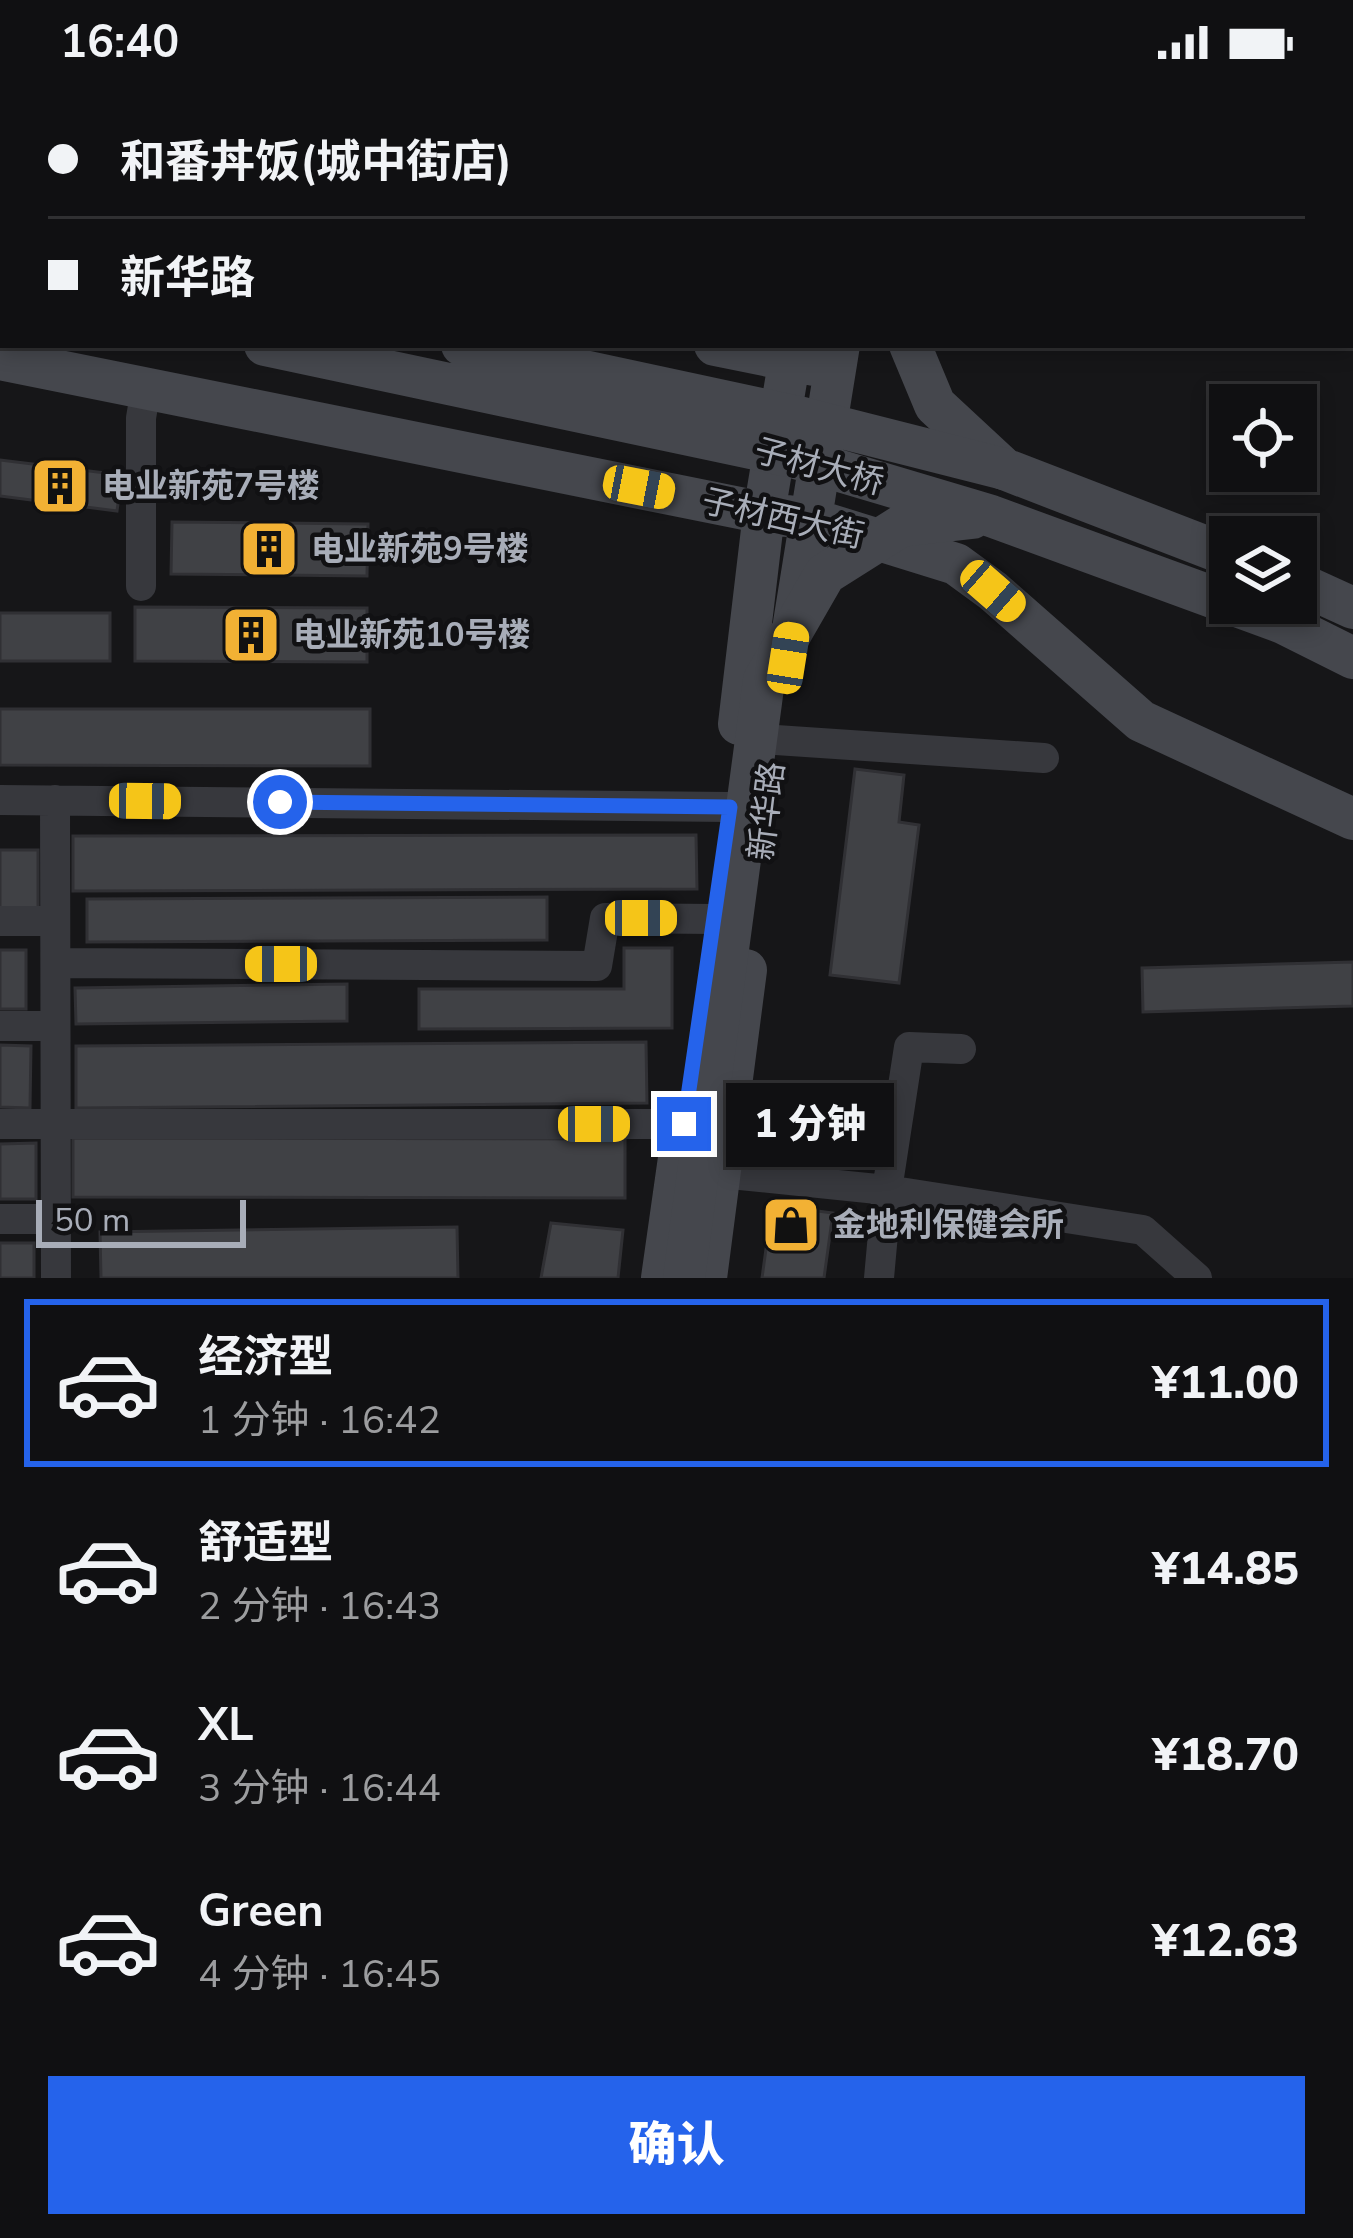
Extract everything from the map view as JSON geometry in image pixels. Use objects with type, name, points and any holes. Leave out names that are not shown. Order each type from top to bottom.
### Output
[{"type":"main road","name":"子材大桥","points":[[279,348],[793,457],[991,516],[1283,623],[1353,658]]},
{"type":"main road","name":"子材大桥","points":[[476,348],[803,418],[1004,469],[1209,548]]},
{"type":"main road","points":[[743,348],[837,357]]},
{"type":"main road","points":[[911,348],[935,405],[1004,469]]},
{"type":"main road","name":"新华路","points":[[662,1278],[730,807],[764,512],[790,353]]},
{"type":"main road","name":"新华路","points":[[706,1278],[776,740],[837,357]]},
{"type":"main road","name":"子材西大街","points":[[0,359],[811,519],[956,564],[1141,721],[1353,819]]},
{"type":"main road","points":[[684,1278],[764,680],[825,574],[901,526],[991,516]]},
{"type":"main road","points":[[1317,592],[1353,608]]},
{"type":"street","points":[[141,586],[141,418],[146,388]]},
{"type":"street","points":[[776,740],[1044,758]]},
{"type":"street","points":[[0,800],[730,807]]},
{"type":"street","points":[[55,800],[56,1278]]},
{"type":"street","points":[[56,963],[597,966],[605,918],[714,919]]},
{"type":"street","points":[[0,921],[55,921]]},
{"type":"street","points":[[0,1025],[55,1026]]},
{"type":"street","points":[[879,1278],[909,1047],[961,1049]]},
{"type":"street","points":[[0,1124],[684,1124]]},
{"type":"street","points":[[720,1173],[887,1190],[1143,1230],[1197,1278]]},
{"type":"street","points":[[0,1219],[56,1219]]},
{"type":"building","name":"电业新苑7号楼","points":[[0,460],[122,475],[117,511],[0,496]]},
{"type":"building","name":"电业新苑9号楼","points":[[172,522],[368,524],[367,576],[171,574]]},
{"type":"building","name":"电业新苑10号楼","points":[[135,607],[367,608],[367,662],[135,661]]},
{"type":"building","points":[[0,613],[110,613],[110,661],[0,661]]},
{"type":"building","points":[[0,709],[370,709],[370,766],[0,765]]},
{"type":"building","points":[[855,769],[904,775],[899,822],[919,825],[899,983],[830,975]]},
{"type":"building","points":[[696,835],[697,889],[73,891],[73,836]]},
{"type":"building","points":[[0,850],[38,850],[38,908],[0,908]]},
{"type":"building","points":[[547,897],[547,940],[87,942],[87,899]]},
{"type":"building","points":[[624,948],[672,948],[672,1028],[419,1029],[419,989],[624,989]]},
{"type":"building","points":[[0,950],[26,950],[26,1009],[0,1009]]},
{"type":"building","points":[[1353,962],[1353,1006],[1143,1012],[1142,968]]},
{"type":"building","points":[[347,984],[347,1021],[76,1024],[75,988]]},
{"type":"building","points":[[646,1042],[647,1103],[76,1108],[76,1046]]},
{"type":"building","points":[[0,1045],[31,1046],[30,1108],[0,1107]]},
{"type":"building","points":[[73,1138],[625,1139],[625,1198],[73,1197]]},
{"type":"building","points":[[36,1143],[36,1199],[0,1199],[0,1144]]},
{"type":"building","points":[[772,1205],[833,1213],[824,1278],[762,1278]]},
{"type":"building","points":[[551,1223],[623,1230],[618,1278],[541,1278]]},
{"type":"building","points":[[457,1227],[458,1278],[101,1278],[100,1232]]},
{"type":"building","points":[[0,1243],[34,1243],[34,1278],[0,1278]]},
{"type":"place","name":"电业新苑7号楼","points":[[60,486]]},
{"type":"place","name":"电业新苑9号楼","points":[[269,549]]},
{"type":"place","name":"电业新苑10号楼","points":[[251,635]]},
{"type":"place","name":"金地利保健会所","points":[[791,1225]]},
{"type":"route","points":[[280,802],[730,807],[684,1124]]}]
